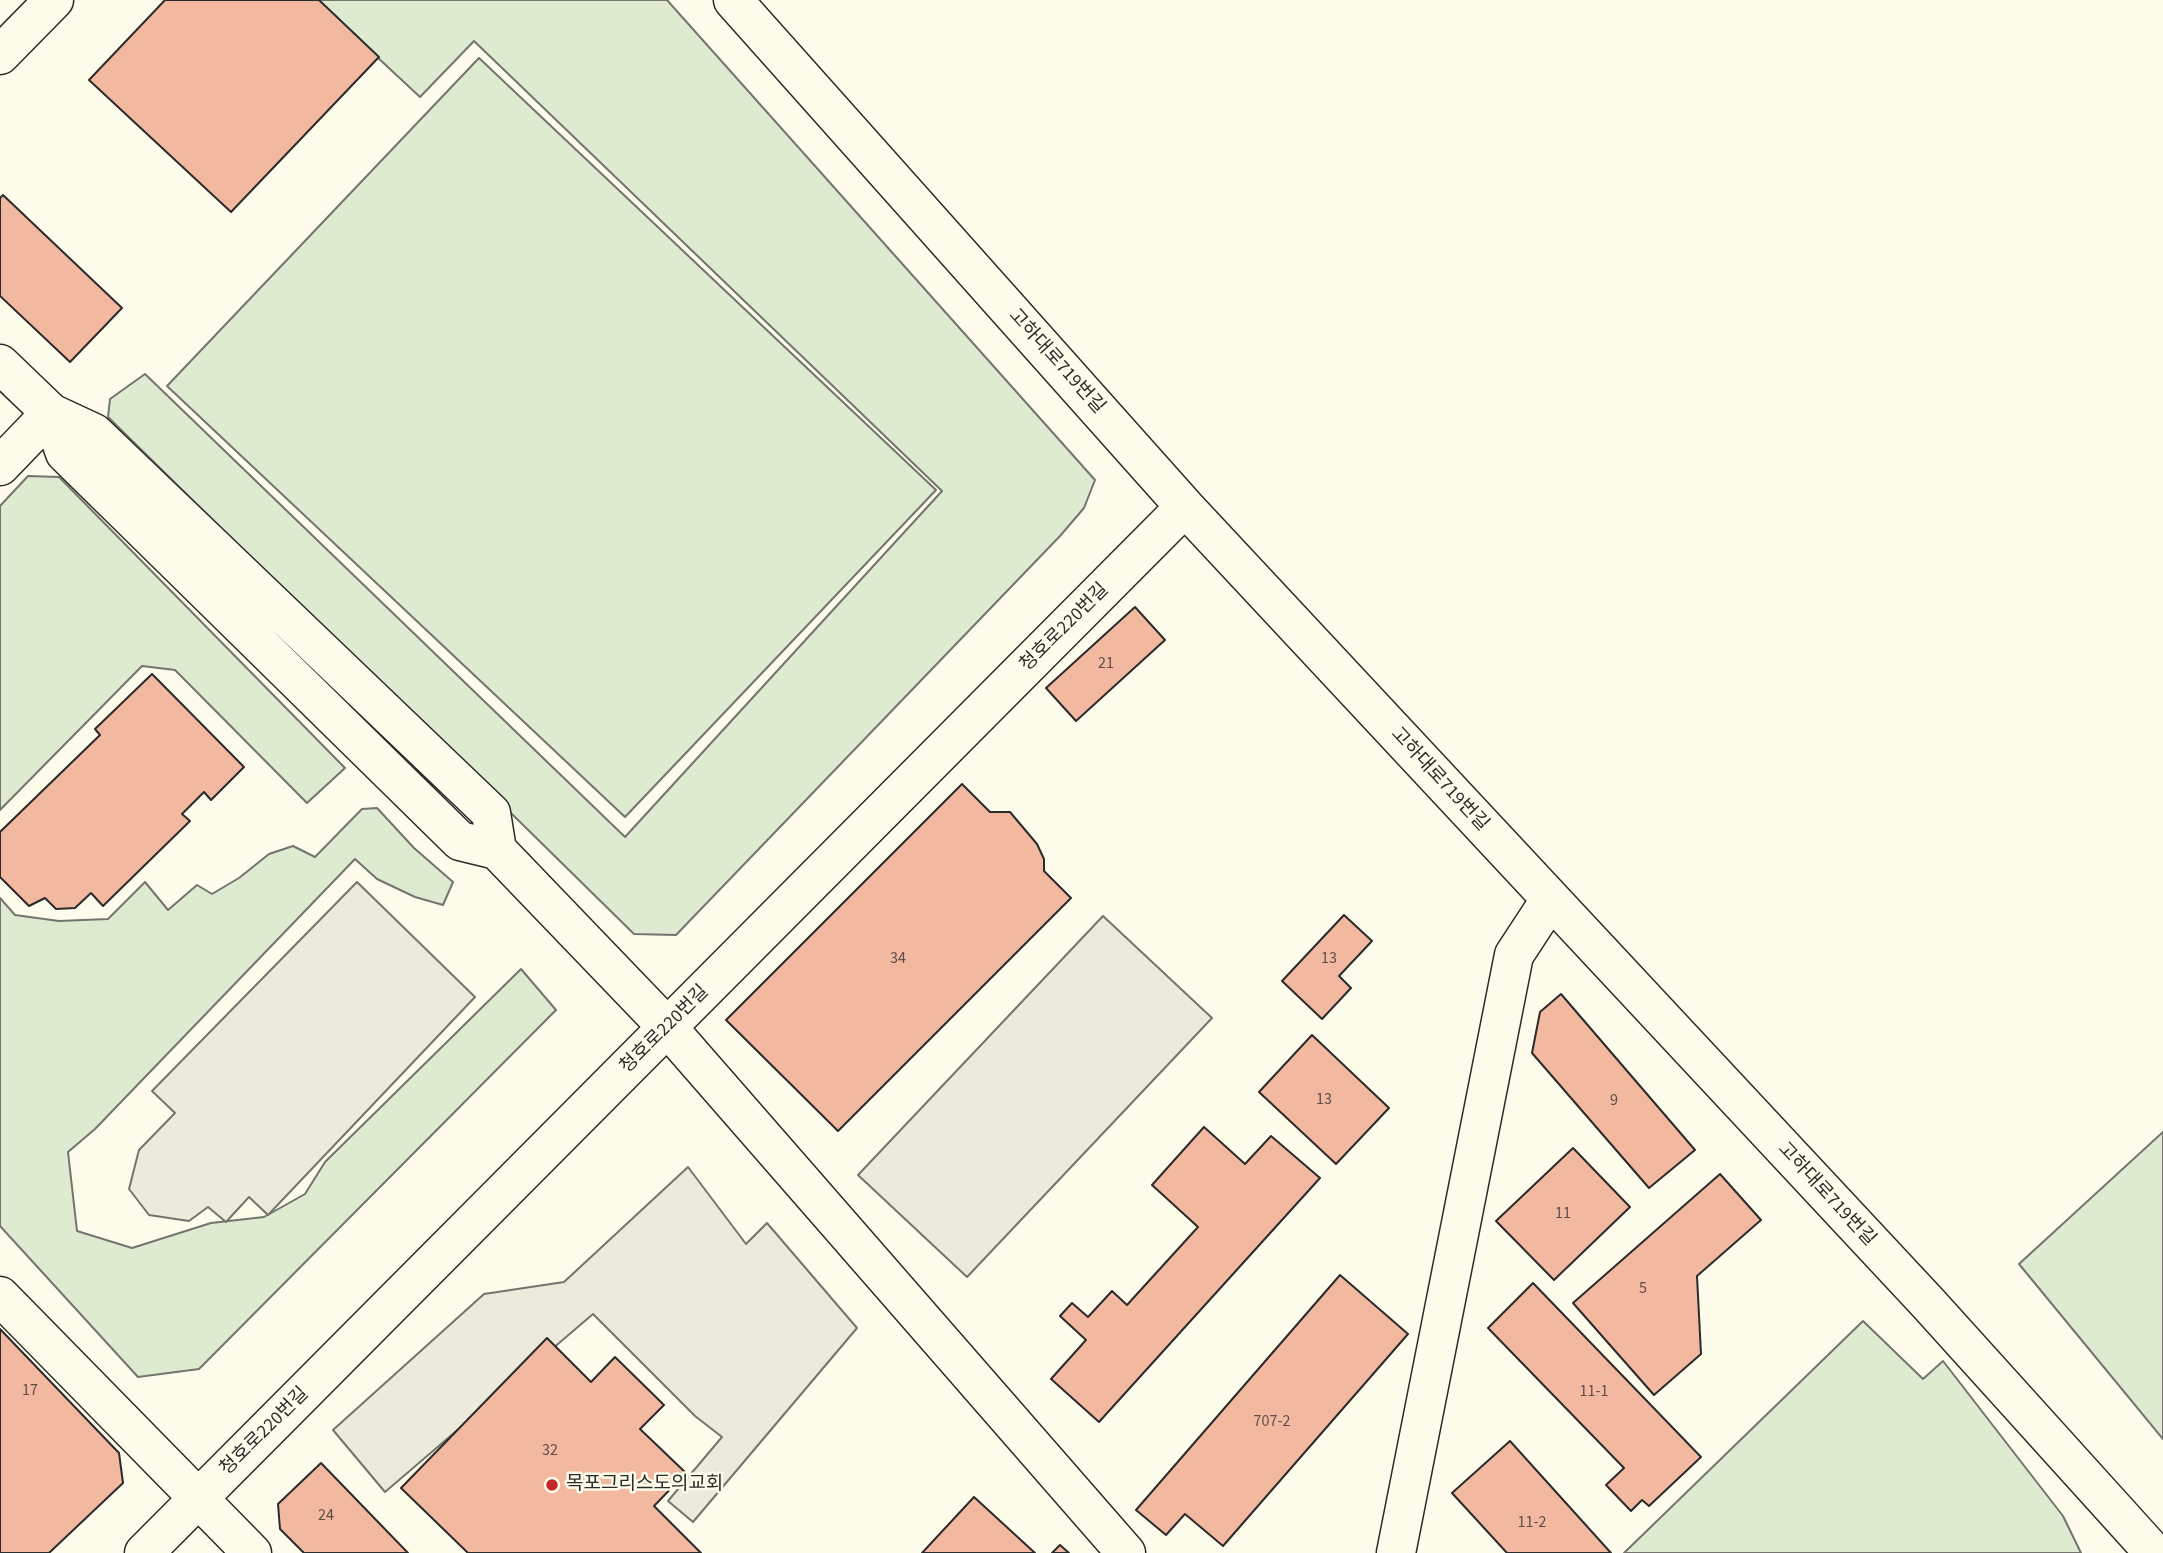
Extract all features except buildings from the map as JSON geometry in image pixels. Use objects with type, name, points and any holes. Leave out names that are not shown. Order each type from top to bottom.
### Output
[{"type":"street","points":[[0,55],[54,0]]},
{"type":"street","name":"고하대로719번길","points":[[733,0],[1185,507],[1928,1303],[2154,1553]]},
{"type":"street","points":[[0,364],[51,413],[94,433],[491,813],[498,850],[667,1028],[1125,1553]]},
{"type":"street","points":[[0,466],[51,413]]},
{"type":"street","name":"청호로220번길","points":[[144,1553],[1185,507]]},
{"type":"street","points":[[1396,1553],[1514,955],[1550,900]]},
{"type":"street","points":[[0,1296],[252,1553]]},
{"type":"green space","points":[[316,0],[667,0],[1095,480],[1084,508],[1060,536],[676,935],[634,934],[108,417],[110,399],[145,374],[625,837],[942,491],[474,41],[420,97]]},
{"type":"green space","points":[[479,58],[936,490],[625,817],[167,386]]},
{"type":"green space","points":[[28,476],[59,477],[345,768],[307,803],[175,670],[142,666],[0,810],[0,506]]},
{"type":"green space","points":[[377,808],[414,848],[453,882],[443,905],[415,897],[377,879],[355,859],[95,1129],[68,1152],[77,1231],[132,1248],[211,1223],[264,1217],[305,1194],[325,1162],[521,969],[556,1010],[199,1369],[138,1377],[0,1226],[0,898],[15,915],[59,921],[108,919],[145,882],[168,910],[197,885],[212,894],[239,878],[269,854],[293,846],[315,857],[362,809]]},
{"type":"green space","points":[[2163,1132],[2163,1439],[2019,1264]]},
{"type":"green space","points":[[1863,1321],[1923,1379],[1943,1361],[2063,1516],[2081,1553],[1624,1553]]},
{"type":"shaded area","points":[[357,882],[475,997],[268,1215],[249,1197],[226,1222],[208,1207],[189,1221],[149,1215],[129,1189],[139,1150],[175,1113],[152,1091]]},
{"type":"shaded area","points":[[1103,916],[1212,1018],[967,1277],[858,1175]]},
{"type":"shaded area","points":[[688,1167],[746,1244],[767,1223],[857,1328],[693,1522],[668,1501],[722,1437],[695,1416],[593,1314],[385,1492],[333,1430],[484,1294],[564,1282]]},
{"type":"place","name":"목포그리스도의교회","points":[[552,1485]]}]
